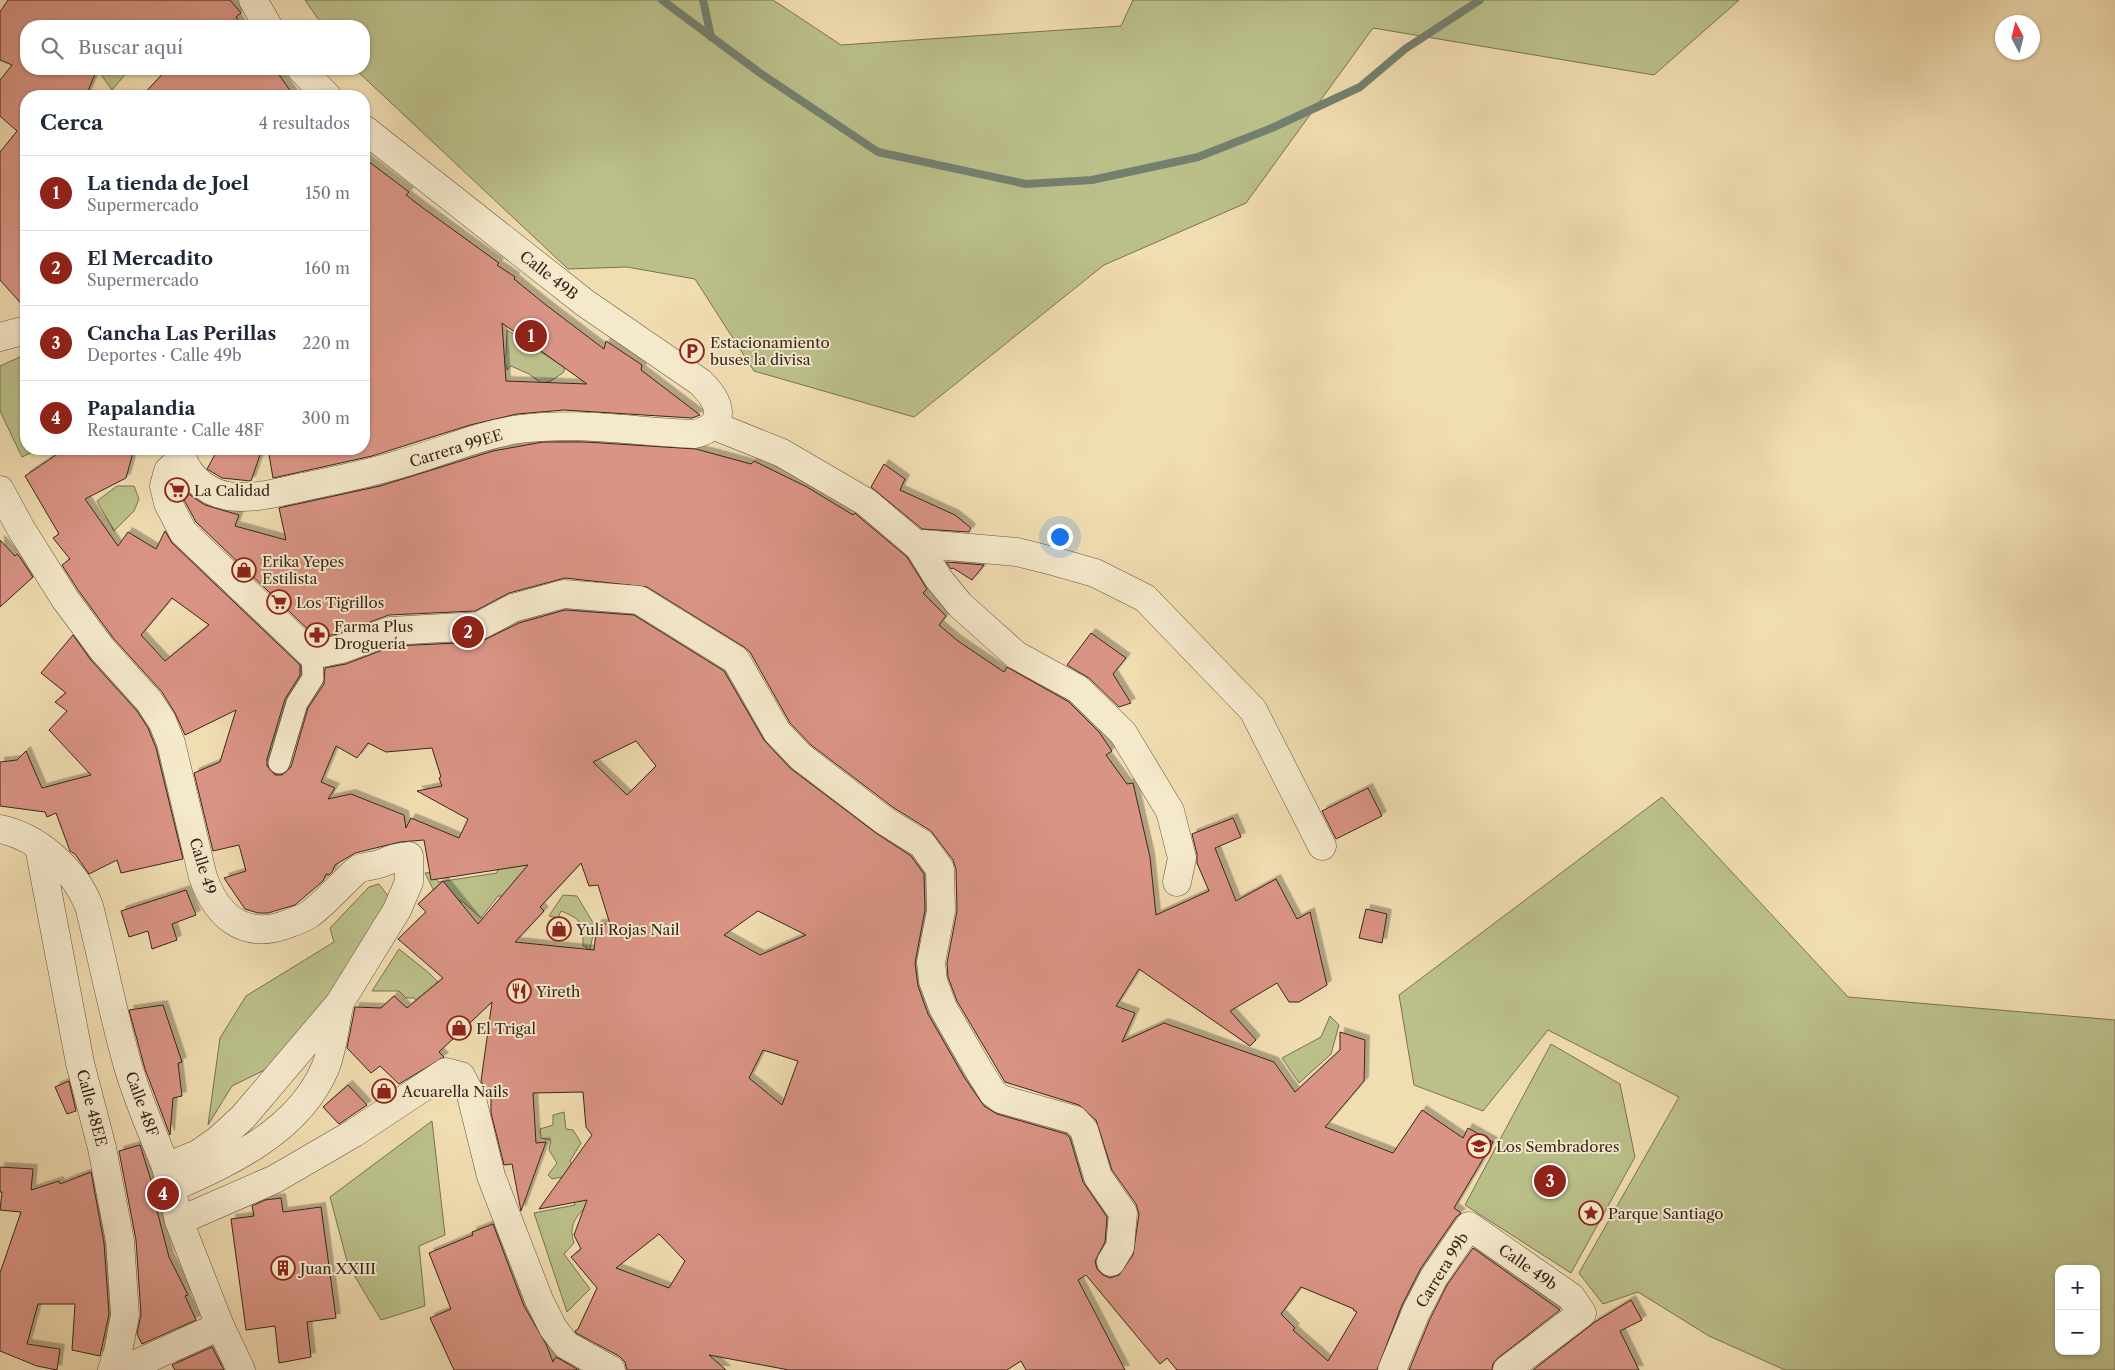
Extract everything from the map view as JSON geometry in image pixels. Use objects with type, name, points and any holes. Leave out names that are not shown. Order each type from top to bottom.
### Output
[{"type":"street","points":[[253,0],[265,20]]},
{"type":"street","points":[[307,75],[321,90]]},
{"type":"street","name":"Calle 49B","points":[[370,134],[585,303],[700,382],[708,390],[718,408],[715,426]]},
{"type":"street","points":[[0,337],[20,332]]},
{"type":"street","name":"Carrera 99EE","points":[[182,455],[190,475],[200,483],[228,496],[259,496],[400,464],[469,442],[517,430],[550,426],[595,426],[694,434],[705,432],[715,426]]},
{"type":"street","points":[[715,426],[782,453],[858,497],[919,547],[938,578],[960,605],[1016,655],[1078,689],[1124,734],[1170,811],[1182,858],[1178,882]]},
{"type":"street","points":[[180,455],[168,471],[164,486],[168,503],[184,532],[312,655],[312,678],[297,703],[280,763]]},
{"type":"street","name":"Calle 49","points":[[0,490],[21,529],[65,600],[102,649],[149,700],[162,721],[171,743],[209,894],[217,907],[228,918],[253,929],[265,929],[295,921],[309,915],[358,869],[368,865],[380,864],[387,859],[409,856],[409,882],[397,910],[339,1004],[243,1117],[218,1140],[168,1178]]},
{"type":"street","points":[[919,547],[924,544],[1017,552],[1095,573],[1145,598],[1253,710],[1322,846]]},
{"type":"street","points":[[312,655],[341,649],[390,631],[479,626],[513,608],[564,594],[640,600],[736,660],[777,732],[801,757],[885,820],[922,844],[940,870],[940,911],[931,962],[933,981],[943,1008],[993,1093],[1001,1099],[1075,1120],[1084,1130],[1098,1177],[1123,1213],[1120,1247],[1112,1262]]},
{"type":"street","name":"Calle 48F","points":[[0,829],[12,831],[40,847],[68,871],[90,906],[126,1059],[138,1100],[149,1122],[168,1178],[179,1221],[220,1326],[241,1370]]},
{"type":"street","name":"Calle 48EE","points":[[40,847],[80,1063],[102,1148],[120,1241],[125,1315],[118,1352],[112,1370]]},
{"type":"street","name":"Calle 49","points":[[168,1178],[220,1167],[270,1135],[298,1110],[314,1090],[326,1066],[339,1004]]},
{"type":"street","points":[[179,1221],[275,1179],[354,1133],[446,1072],[461,1076],[471,1095],[491,1176],[539,1300],[553,1328],[566,1345],[611,1370]]},
{"type":"street","name":"Calle 49b","points":[[1469,1226],[1571,1297],[1582,1313],[1514,1368]]},
{"type":"street","name":"Carrera 99b","points":[[1392,1370],[1416,1312],[1434,1277],[1469,1226]]},
{"type":"street","points":[[123,1370],[220,1326]]},
{"type":"green space","points":[[305,0],[773,0],[841,45],[1121,26],[1133,0],[1739,0],[1654,75],[1373,28],[1246,203],[1104,265],[914,417],[754,371],[695,279],[627,267],[568,269],[361,75],[370,75],[370,20],[319,20]]},
{"type":"green space","points":[[101,75],[125,75],[112,90]]},
{"type":"green space","points":[[507,330],[564,367],[564,372],[551,381],[542,384],[529,374],[511,366],[507,370],[506,364],[500,364],[506,355]]},
{"type":"green space","points":[[20,357],[20,453],[0,411],[0,366]]},
{"type":"green space","points":[[117,486],[134,486],[139,499],[134,511],[114,531],[97,501]]},
{"type":"green space","points":[[1662,797],[1848,997],[2115,1020],[2115,1370],[1785,1370],[1709,1336],[1638,1292],[1603,1304],[1579,1273],[1679,1097],[1548,1030],[1483,1111],[1414,1085],[1399,995]]},
{"type":"green space","points":[[569,850],[504,896],[498,896],[481,918],[463,902],[434,891],[425,873],[433,872],[438,882],[497,873],[498,868]]},
{"type":"green space","points":[[379,884],[388,896],[386,912],[287,1059],[232,1086],[208,1125],[220,1038],[246,996],[334,942],[330,928],[369,887]]},
{"type":"green space","points":[[563,895],[577,896],[595,926],[585,972],[582,971],[587,947],[583,946],[583,932],[580,923],[574,917],[561,911],[558,918],[549,916]]},
{"type":"green space","points":[[399,949],[429,973],[448,992],[429,1011],[414,998],[406,998],[399,991],[372,991]]},
{"type":"green space","points":[[1330,1016],[1339,1025],[1331,1054],[1299,1083],[1282,1058],[1321,1037]]},
{"type":"green space","points":[[1551,1044],[1620,1084],[1635,1157],[1571,1273],[1465,1205]]},
{"type":"green space","points":[[564,1112],[566,1129],[573,1130],[581,1143],[570,1161],[589,1204],[574,1221],[572,1237],[574,1243],[564,1254],[590,1289],[567,1312],[534,1213],[575,1205],[568,1176],[552,1179],[548,1175],[557,1163],[549,1150],[551,1140],[541,1138],[540,1129],[553,1125],[553,1115]]},
{"type":"green space","points":[[432,1121],[445,1235],[419,1246],[425,1306],[381,1320],[348,1265],[330,1197]]},
{"type":"building","points":[[8,0],[230,0],[241,13],[236,17],[238,20],[20,20],[20,75],[95,75],[88,90],[20,90],[20,302],[0,280],[0,152],[17,131],[0,116],[0,80],[12,65],[0,60],[0,12]]},
{"type":"building","points":[[161,75],[279,75],[290,90],[148,90]]},
{"type":"building","points":[[370,163],[409,192],[406,195],[499,263],[497,265],[515,277],[514,279],[546,305],[604,349],[606,341],[642,365],[641,370],[700,415],[692,418],[564,410],[517,414],[470,425],[372,456],[273,478],[269,455],[370,455]],"holes":[[[502,323],[587,384],[506,381]]]},
{"type":"building","points":[[543,442],[585,442],[696,449],[751,464],[754,461],[807,487],[853,515],[855,513],[907,557],[927,589],[923,593],[946,616],[939,625],[958,641],[1004,672],[1007,667],[1069,702],[1099,732],[1112,751],[1106,755],[1127,784],[1133,783],[1150,857],[1156,915],[1209,891],[1197,863],[1197,854],[1192,834],[1233,818],[1241,837],[1215,848],[1236,901],[1276,879],[1297,919],[1310,912],[1327,985],[1299,1002],[1289,1002],[1277,983],[1230,1011],[1256,1040],[1250,1046],[1139,969],[1116,1006],[1135,1013],[1122,1042],[1164,1023],[1274,1062],[1295,1092],[1340,1050],[1340,1032],[1365,1040],[1364,1081],[1325,1127],[1393,1153],[1422,1110],[1463,1138],[1468,1128],[1493,1142],[1454,1208],[1461,1213],[1456,1217],[1421,1268],[1402,1305],[1377,1370],[1177,1370],[1167,1358],[1160,1364],[1086,1275],[1078,1280],[1125,1370],[1026,1370],[1021,1361],[1007,1370],[789,1370],[709,1355],[726,1370],[627,1370],[625,1362],[619,1356],[576,1333],[575,1331],[578,1329],[597,1288],[571,1257],[581,1249],[574,1235],[587,1200],[539,1209],[592,1135],[586,1127],[583,1092],[533,1093],[536,1143],[546,1142],[521,1211],[512,1164],[504,1165],[491,1113],[491,1094],[487,1094],[481,1081],[492,1002],[439,1052],[444,1057],[399,1084],[380,1066],[371,1073],[347,1048],[355,1007],[381,1008],[394,996],[407,1008],[443,978],[398,939],[426,912],[418,904],[443,881],[478,924],[528,865],[431,880],[424,840],[400,842],[355,853],[335,865],[329,875],[326,874],[323,881],[295,905],[268,913],[258,913],[245,909],[224,878],[246,871],[239,845],[213,851],[194,773],[220,762],[236,710],[185,735],[175,713],[162,692],[114,639],[78,590],[62,565],[70,559],[53,538],[59,534],[25,476],[56,455],[132,455],[126,478],[85,499],[118,546],[128,532],[156,549],[165,531],[172,543],[300,665],[300,675],[285,699],[267,759],[267,766],[275,775],[282,775],[291,767],[308,708],[324,684],[325,668],[346,664],[393,646],[480,642],[519,623],[565,610],[634,615],[724,671],[764,740],[790,768],[876,833],[911,856],[924,874],[925,910],[915,963],[918,986],[928,1014],[964,1077],[984,1106],[997,1114],[1066,1134],[1070,1138],[1083,1182],[1107,1217],[1105,1242],[1095,1261],[1097,1269],[1103,1275],[1110,1278],[1119,1275],[1133,1255],[1139,1214],[1136,1204],[1112,1170],[1096,1120],[1079,1105],[1005,1082],[957,1001],[948,977],[947,963],[957,911],[956,869],[953,860],[931,831],[894,808],[811,745],[790,723],[750,652],[744,647],[647,587],[565,578],[509,593],[475,611],[389,615],[337,634],[317,638],[196,522],[183,498],[181,489],[205,505],[239,515],[235,526],[286,540],[279,508],[380,486],[493,451]],"holes":[[[172,598],[209,625],[165,661],[141,635]],[[636,741],[656,766],[627,795],[593,762]],[[368,743],[386,752],[432,748],[442,786],[417,791],[468,819],[459,838],[411,818],[406,828],[404,815],[351,794],[328,799],[335,788],[321,782],[336,746],[357,758]],[[581,863],[589,886],[598,885],[610,924],[597,924],[594,950],[515,942],[544,911],[540,907]],[[758,911],[806,935],[760,955],[724,935]],[[763,1050],[798,1061],[782,1105],[749,1078]],[[659,1234],[685,1261],[669,1288],[616,1268]],[[1301,1287],[1354,1309],[1357,1312],[1328,1361],[1293,1330],[1295,1328],[1281,1314]]]},
{"type":"building","points":[[215,455],[260,455],[251,481],[222,478],[207,469]]},
{"type":"building","points":[[884,464],[905,479],[900,490],[955,515],[971,528],[969,532],[922,529],[871,487]]},
{"type":"building","points":[[0,540],[15,556],[17,554],[33,577],[0,607]]},
{"type":"building","points":[[946,562],[984,565],[972,580],[953,568],[951,569]]},
{"type":"building","points":[[1091,633],[1126,658],[1113,674],[1131,703],[1119,707],[1089,678],[1067,665]]},
{"type":"building","points":[[73,635],[90,659],[137,711],[148,728],[156,748],[183,859],[121,873],[117,860],[89,874],[75,854],[70,851],[56,813],[47,817],[45,812],[0,806],[0,762],[17,760],[26,751],[42,788],[91,775],[49,730],[67,711],[55,702],[66,693],[41,673]]},
{"type":"building","points":[[1368,788],[1382,816],[1336,839],[1322,811]]},
{"type":"building","points":[[186,890],[196,915],[172,924],[177,940],[152,949],[148,931],[129,937],[121,911]]},
{"type":"building","points":[[1366,909],[1387,914],[1382,943],[1359,938]]},
{"type":"building","points":[[163,1005],[182,1062],[178,1063],[182,1096],[173,1098],[170,1135],[145,1069],[129,1010]]},
{"type":"building","points":[[69,1081],[76,1111],[67,1114],[55,1087]]},
{"type":"building","points":[[348,1085],[367,1105],[339,1124],[323,1107]]},
{"type":"building","points":[[140,1145],[153,1187],[154,1199],[169,1257],[188,1295],[185,1296],[196,1320],[142,1344],[137,1334],[141,1314],[136,1240],[119,1151]]},
{"type":"building","points":[[0,1167],[33,1169],[31,1190],[59,1181],[60,1184],[91,1172],[104,1243],[109,1314],[100,1356],[72,1350],[75,1304],[38,1304],[27,1344],[60,1349],[57,1370],[37,1366],[0,1351],[0,1273],[21,1212],[0,1210],[2,1192],[0,1192]]},
{"type":"building","name":"Juan XXIII","points":[[281,1198],[283,1212],[321,1207],[336,1318],[307,1322],[311,1357],[279,1363],[275,1326],[246,1330],[231,1219],[254,1216],[252,1206],[265,1200]]},
{"type":"building","points":[[493,1224],[524,1306],[546,1344],[553,1362],[556,1357],[579,1370],[454,1370],[430,1318],[451,1309],[429,1253],[473,1235],[472,1232]]},
{"type":"building","points":[[1473,1248],[1560,1310],[1498,1358],[1493,1364],[1492,1370],[1409,1370],[1430,1319],[1447,1285]]},
{"type":"building","points":[[1631,1300],[1642,1320],[1620,1331],[1639,1370],[1533,1370],[1595,1322]]},
{"type":"building","points":[[212,1347],[224,1370],[175,1370],[172,1365]]},
{"type":"waterway","points":[[662,0],[760,73],[878,152],[1026,184],[1092,180],[1198,157],[1272,128],[1360,87],[1405,49],[1480,0]]},
{"type":"waterway","points":[[703,0],[711,37]]},
{"type":"place","name":"La tienda de Joel","points":[[531,336]]},
{"type":"place","name":"Estacionamiento buses la divisa","points":[[692,351]]},
{"type":"place","name":"La Calidad","points":[[177,490]]},
{"type":"place","name":"Erika Yepes Estilista","points":[[244,570]]},
{"type":"place","name":"Los Tigrillos","points":[[279,602]]},
{"type":"place","name":"El Mercadito","points":[[468,632]]},
{"type":"place","name":"Farma Plus Droguería","points":[[317,635]]},
{"type":"place","name":"Yuli Rojas Nail","points":[[559,929]]},
{"type":"place","name":"Yireth","points":[[519,991]]},
{"type":"place","name":"El Trigal","points":[[459,1028]]},
{"type":"place","name":"Acuarella Nails","points":[[384,1091]]},
{"type":"place","name":"Los Sembradores","points":[[1479,1146]]},
{"type":"place","name":"Cancha Las Perillas","points":[[1550,1181]]},
{"type":"place","name":"Papalandia","points":[[163,1194]]},
{"type":"place","name":"Parque Santiago","points":[[1591,1213]]},
{"type":"place","name":"Juan XXIII","points":[[283,1268]]}]
